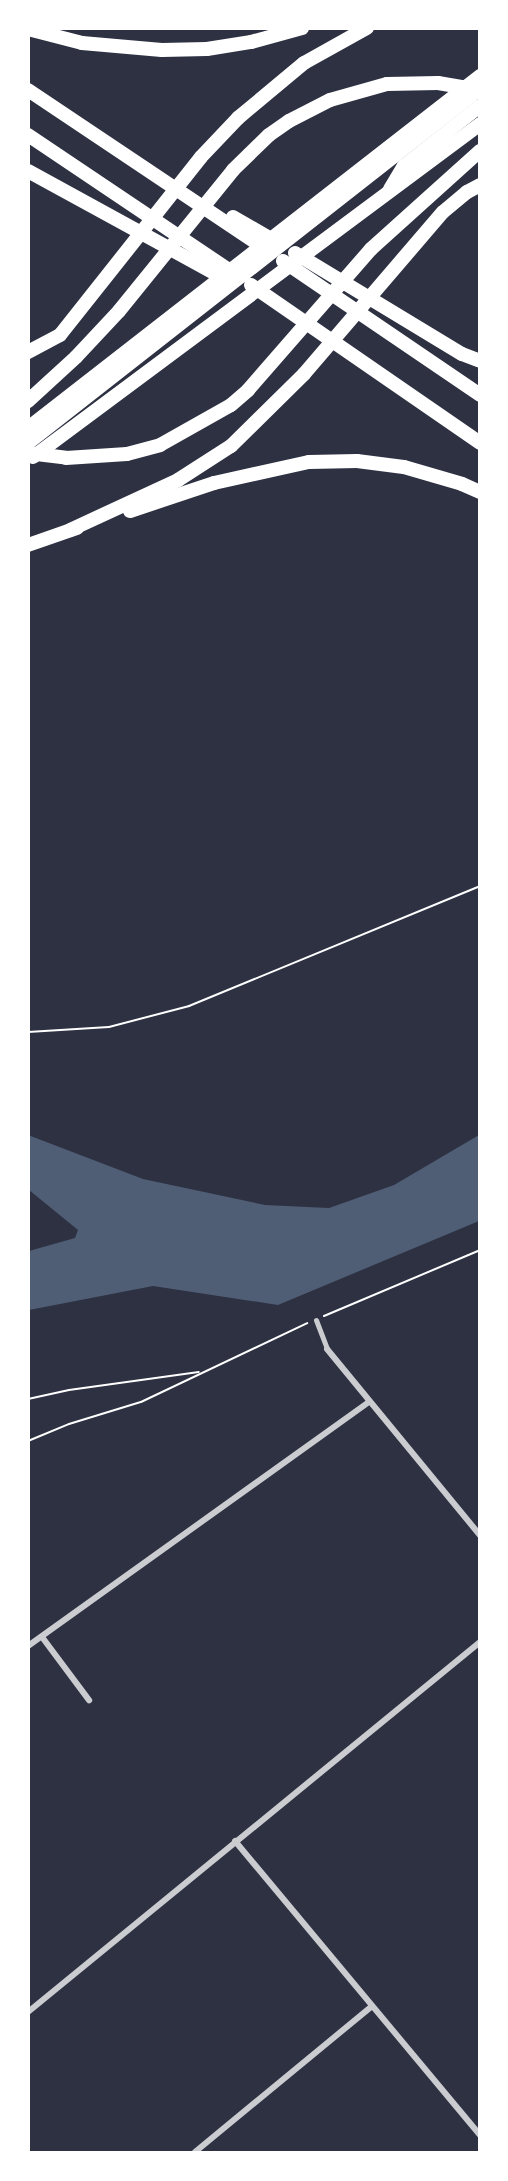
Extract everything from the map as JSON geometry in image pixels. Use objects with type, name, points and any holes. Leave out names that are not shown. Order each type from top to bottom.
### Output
[{"type":"highway","points":[[28,29],[81,43],[162,50],[207,49],[251,42],[302,28]]},
{"type":"highway","points":[[28,352],[60,335],[201,157],[238,118],[304,63],[367,28]]},
{"type":"highway","points":[[28,428],[480,76]]},
{"type":"highway","points":[[28,400],[95,338],[233,170],[269,135],[330,100],[387,84],[438,83],[480,90]]},
{"type":"highway","points":[[28,90],[480,395]]},
{"type":"highway","points":[[28,443],[480,90]]},
{"type":"highway","points":[[386,195],[404,166],[480,106]]},
{"type":"highway","points":[[28,460],[480,124]]},
{"type":"highway","points":[[28,135],[480,442]]},
{"type":"highway","points":[[28,453],[66,458],[97,458],[160,445],[213,418],[248,390],[372,249],[426,196],[480,151]]},
{"type":"highway","points":[[130,157],[462,354],[480,361]]},
{"type":"highway","points":[[28,171],[305,322]]},
{"type":"highway","points":[[70,530],[178,480],[231,446],[304,374],[443,212],[467,192],[480,185]]},
{"type":"highway","points":[[28,545],[214,483],[309,462],[357,462],[404,467],[462,484],[480,492]]},
{"type":"street","points":[[315,1320],[327,1349],[480,1535]]},
{"type":"street","points":[[28,1646],[369,1402]]},
{"type":"street","points":[[42,1637],[89,1700]]},
{"type":"street","points":[[28,2012],[480,1642]]},
{"type":"street","points":[[235,1841],[480,2135]]},
{"type":"street","points":[[195,2152],[372,2006]]},
{"type":"path","points":[[28,1032],[109,1027],[189,1006],[480,886]]},
{"type":"path","points":[[28,1441],[69,1424],[135,1404],[315,1320],[480,1250]]},
{"type":"path","points":[[28,1399],[69,1390],[202,1372]]},
{"type":"water","points":[[28,1135],[143,1179],[265,1205],[329,1208],[394,1185],[479,1135],[479,1221],[278,1305],[153,1286],[29,1310],[29,1251],[75,1238],[78,1230],[29,1190]]}]
